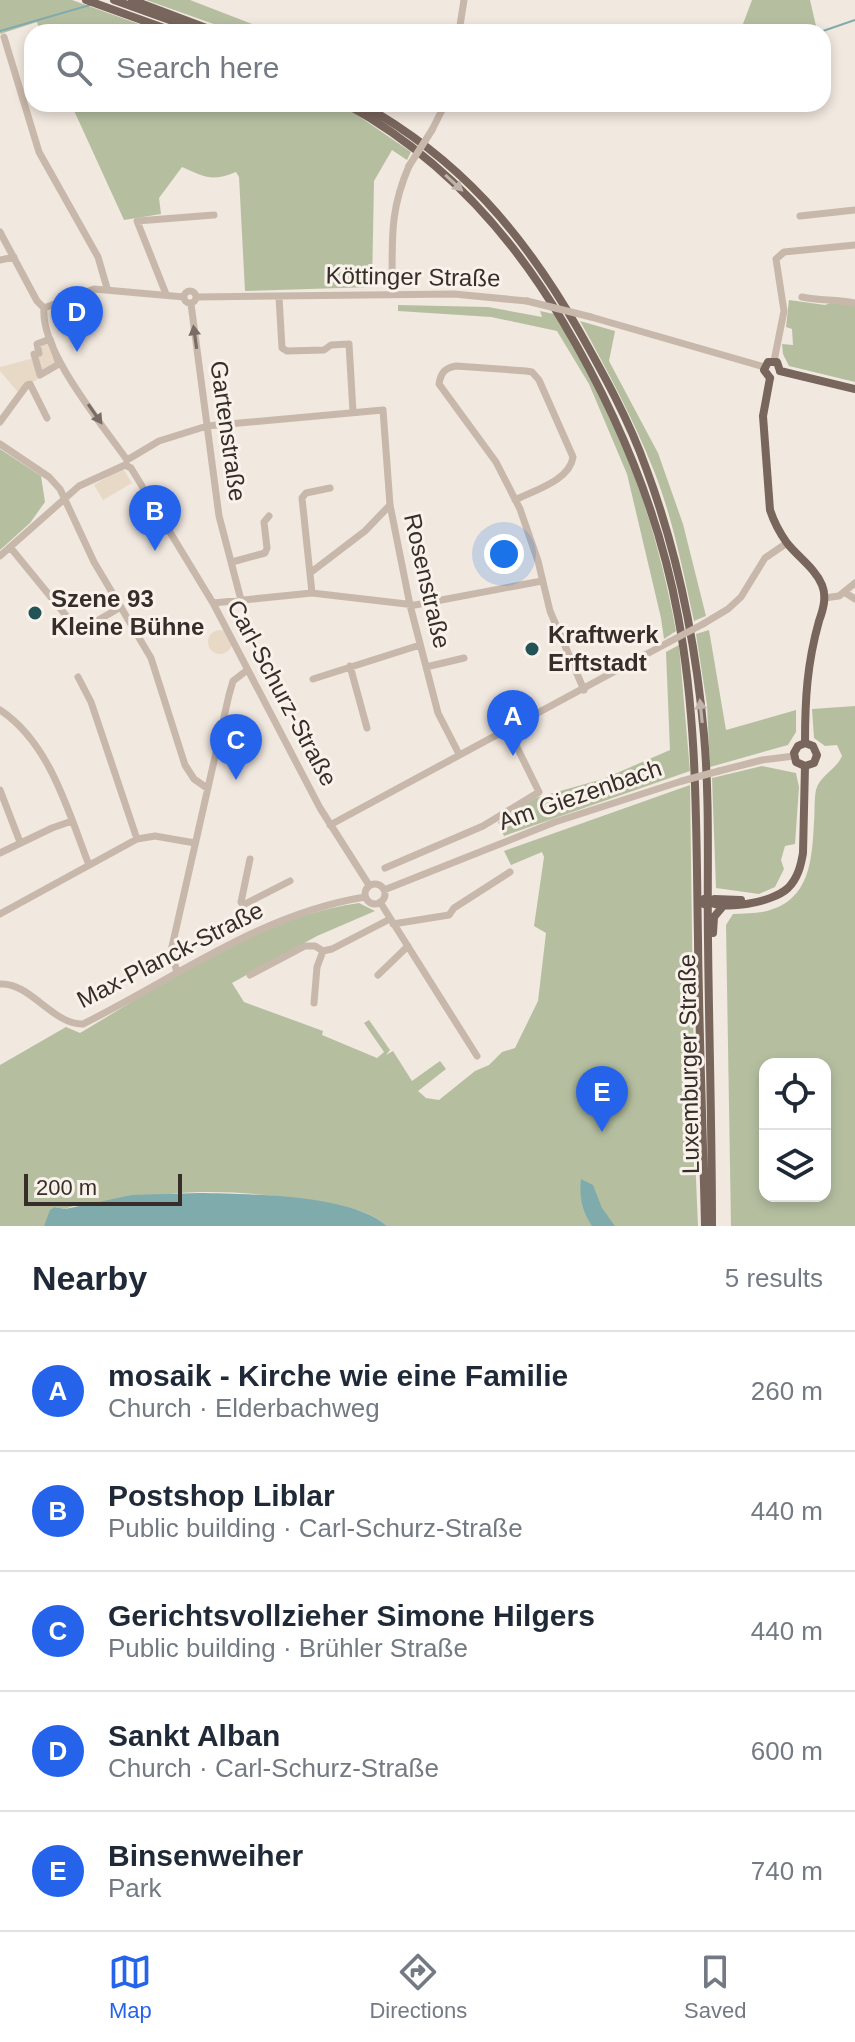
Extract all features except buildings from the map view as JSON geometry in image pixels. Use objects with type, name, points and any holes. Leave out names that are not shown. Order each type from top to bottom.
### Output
[{"type":"main road","points":[[89,0],[153,24]]},
{"type":"main road","points":[[114,0],[181,24]]},
{"type":"main road","points":[[132,0],[196,24]]},
{"type":"main road","points":[[359,112],[404,140],[453,180],[499,228],[542,286],[595,376],[630,454],[664,554],[681,632],[701,797],[702,894],[707,901]]},
{"type":"main road","points":[[375,112],[400,126],[457,170],[528,249],[606,379],[640,454],[676,562],[693,648],[704,736],[707,901],[702,908],[698,955]]},
{"type":"main road","points":[[774,361],[780,365],[780,371],[776,377],[770,378],[765,374],[764,367],[774,361]]},
{"type":"main road","points":[[780,371],[855,389]]},
{"type":"main road","points":[[770,378],[763,416],[770,510],[787,543],[821,583],[824,598],[809,655],[805,743]]},
{"type":"main road","points":[[692,730],[698,955]]},
{"type":"main road","points":[[805,743],[813,746],[817,755],[814,763],[805,766],[798,764],[794,756],[797,747],[805,743]]},
{"type":"main road","points":[[707,901],[754,901],[785,891],[798,872],[803,853],[805,766]]},
{"type":"main road","points":[[707,878],[713,891],[724,902]]},
{"type":"main road","name":"Luxemburger Straße","points":[[707,901],[712,1226]]},
{"type":"main road","points":[[710,1110],[715,1080],[713,921],[724,902]]},
{"type":"main road","name":"Luxemburger Straße","points":[[698,955],[705,1226]]},
{"type":"street","points":[[460,24],[464,0]]},
{"type":"street","points":[[4,37],[24,103]]},
{"type":"street","points":[[27,112],[39,152],[98,257],[107,288]]},
{"type":"street","points":[[392,294],[391,231],[397,198],[409,166],[441,112]]},
{"type":"street","points":[[800,216],[855,210]]},
{"type":"street","points":[[44,308],[94,289],[166,294],[137,221],[214,215]]},
{"type":"street","name":"Carl-Schurz-Straße","points":[[0,232],[37,301],[44,308],[54,350],[63,368],[131,468],[213,603],[246,671],[330,825],[369,885]]},
{"type":"street","points":[[774,361],[784,311],[776,259],[784,252],[855,245]]},
{"type":"street","points":[[0,260],[14,257]]},
{"type":"street","name":"Köttinger Straße","points":[[166,294],[184,297],[192,291],[194,300],[454,294],[527,301],[764,367]]},
{"type":"street","points":[[0,556],[79,486],[173,435],[207,426],[353,412],[349,344],[331,345],[324,350],[287,351],[282,348],[279,297]]},
{"type":"street","points":[[802,297],[825,302],[835,298],[855,303]]},
{"type":"street","name":"Gartenstraße","points":[[194,300],[219,516],[241,600]]},
{"type":"street","points":[[50,339],[59,364],[40,375],[34,354],[39,353],[37,344],[50,339]]},
{"type":"street","points":[[515,500],[572,467],[573,457],[539,380],[532,372],[526,371],[447,368],[440,381],[443,392],[496,462],[515,500],[538,561],[550,611],[584,690]]},
{"type":"street","points":[[0,422],[30,384],[47,418]]},
{"type":"street","name":"Rosenstraße","points":[[353,412],[383,410],[390,505],[410,605],[438,713],[459,754]]},
{"type":"street","points":[[0,444],[49,477],[60,489],[94,562],[151,658],[185,765],[194,779],[207,788]]},
{"type":"street","points":[[312,593],[302,498],[306,493],[330,488]]},
{"type":"street","points":[[310,573],[365,531],[390,505]]},
{"type":"street","name":"Gartenstraße","points":[[232,562],[265,553],[264,522],[269,516]]},
{"type":"street","points":[[330,825],[584,690],[728,609],[741,597],[765,558],[787,543]]},
{"type":"street","points":[[10,547],[77,629],[81,630],[121,607]]},
{"type":"street","points":[[213,603],[312,593],[410,605],[542,581]]},
{"type":"street","points":[[824,598],[839,596],[855,583]]},
{"type":"street","points":[[844,592],[855,599]]},
{"type":"street","points":[[313,679],[420,645]]},
{"type":"street","points":[[426,667],[464,658]]},
{"type":"street","points":[[350,666],[367,728]]},
{"type":"street","points":[[177,972],[171,951],[207,788],[233,681],[246,671]]},
{"type":"street","points":[[78,677],[91,702],[137,839]]},
{"type":"street","points":[[0,710],[21,725],[36,747],[53,777],[89,865]]},
{"type":"street","points":[[385,868],[483,826],[539,792],[508,729]]},
{"type":"street","name":"Am Giezenbach","points":[[384,890],[555,822],[682,781],[762,760],[794,756]]},
{"type":"street","points":[[0,790],[20,842]]},
{"type":"street","points":[[0,853],[72,821]]},
{"type":"street","points":[[0,914],[137,839],[155,836],[195,843]]},
{"type":"street","points":[[250,859],[241,902],[243,905],[290,881]]},
{"type":"street","points":[[314,1003],[317,967],[323,951],[392,921],[449,915],[454,908],[510,872]]},
{"type":"street","points":[[378,884],[384,890],[385,895],[380,902],[373,904],[365,897],[369,885],[378,884]]},
{"type":"street","name":"Max-Planck-Straße","points":[[0,984],[14,987],[77,1025],[96,1018],[252,932],[290,917],[365,897]]},
{"type":"street","points":[[380,902],[477,1056]]},
{"type":"street","points":[[250,975],[305,946],[315,946],[323,951]]},
{"type":"street","points":[[378,975],[408,946]]},
{"type":"green space","points":[[0,0],[72,0],[139,24],[37,22],[0,34]]},
{"type":"green space","points":[[146,0],[190,0],[252,24],[214,24]]},
{"type":"green space","points":[[752,0],[810,0],[816,24],[743,24]]},
{"type":"green space","points":[[75,112],[353,112],[411,152],[407,160],[392,150],[374,181],[372,287],[245,291],[239,177],[236,172],[208,177],[182,167],[159,198],[161,214],[124,220]]},
{"type":"green space","points":[[789,300],[825,305],[835,301],[855,305],[855,382],[789,366],[782,344],[793,345],[792,329],[786,327]]},
{"type":"green space","points":[[398,305],[488,307],[542,317],[540,311],[554,314],[591,377],[632,469],[662,566],[676,631],[664,639],[627,474],[589,384],[557,331],[491,317],[398,311]]},
{"type":"green space","points":[[580,321],[615,331],[609,361],[658,453],[683,524],[706,616],[694,621],[661,489],[628,413]]},
{"type":"green space","points":[[0,449],[41,476],[45,502],[30,523],[0,550]]},
{"type":"green space","points":[[709,630],[726,730],[796,710],[796,732],[788,745],[710,767],[707,705],[696,634]]},
{"type":"green space","points":[[679,645],[690,771],[504,836],[498,822],[535,798],[603,779],[670,750],[666,652]]},
{"type":"green space","points":[[855,706],[855,1226],[731,1226],[726,925],[733,914],[761,912],[784,904],[794,896],[807,875],[816,790],[842,756],[837,745],[825,746],[814,738],[812,709]]},
{"type":"green space","points":[[762,766],[796,773],[799,787],[795,844],[785,846],[781,860],[784,869],[775,887],[759,894],[716,888],[712,778]]},
{"type":"green space","points":[[690,785],[698,1226],[387,1226],[363,1212],[336,1205],[262,1195],[206,1192],[76,1205],[65,1209],[55,1207],[44,1226],[0,1226],[0,1065],[66,1027],[80,1033],[179,973],[248,937],[284,922],[359,903],[375,911],[317,936],[232,983],[244,1002],[323,1031],[322,1035],[377,1058],[384,1052],[364,1023],[369,1020],[390,1050],[386,1055],[393,1051],[412,1081],[440,1061],[446,1069],[418,1091],[426,1098],[439,1100],[475,1071],[489,1065],[502,1052],[515,1048],[538,1001],[546,933],[534,926],[544,857],[542,852],[511,865],[504,851]]},
{"type":"shaded area","points":[[50,339],[59,364],[32,383],[30,380],[18,392],[0,367],[34,358],[37,344]]},
{"type":"shaded area","points":[[120,469],[132,483],[103,500],[94,485]]},
{"type":"shaded area","points":[[215,630],[225,630],[232,637],[232,647],[225,654],[215,654],[208,647],[208,637]]},
{"type":"water","points":[[581,1179],[593,1185],[602,1208],[615,1226],[592,1226],[582,1204]]},
{"type":"water","points":[[132,1195],[270,1195],[325,1202],[371,1215],[387,1226],[44,1226],[50,1210],[55,1207],[65,1209]]},
{"type":"waterway","points":[[24,24],[90,5]]},
{"type":"waterway","points":[[831,28],[855,20]]},
{"type":"waterway","points":[[0,31],[24,24]]},
{"type":"place","name":"Sankt Alban","points":[[77,352]]},
{"type":"place","name":"Postshop Liblar","points":[[155,551]]},
{"type":"place","name":"Szene 93 Kleine Bühne","points":[[35,613]]},
{"type":"place","name":"Kraftwerk Erftstadt","points":[[532,649]]},
{"type":"place","name":"mosaik - Kirche wie eine Familie","points":[[513,756]]},
{"type":"place","name":"Gerichtsvollzieher Simone Hilgers","points":[[236,780]]},
{"type":"place","name":"Binsenweiher","points":[[602,1132]]}]
